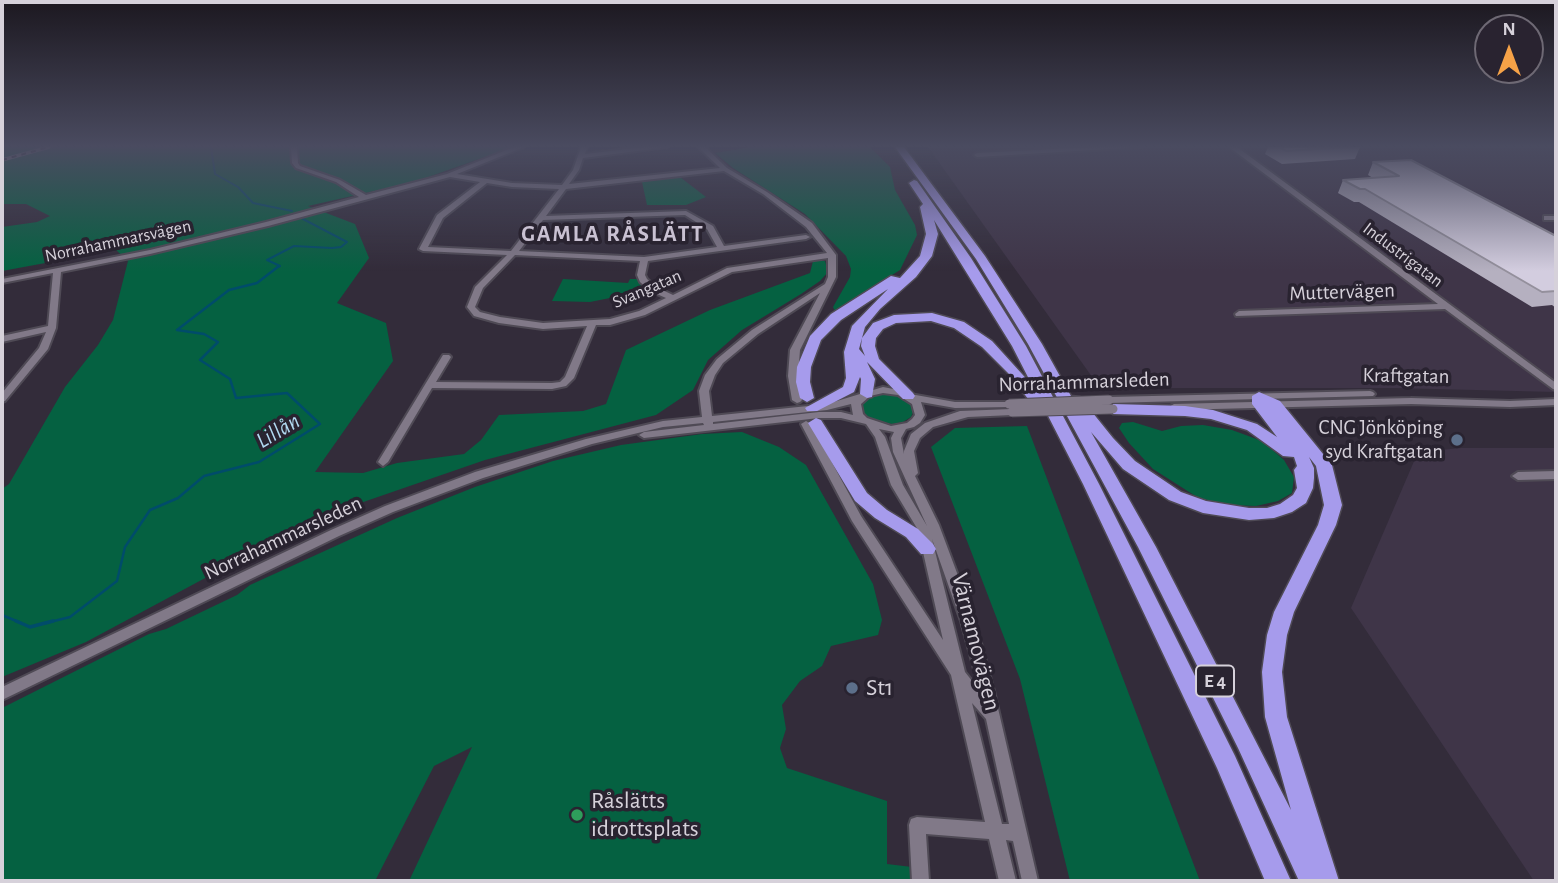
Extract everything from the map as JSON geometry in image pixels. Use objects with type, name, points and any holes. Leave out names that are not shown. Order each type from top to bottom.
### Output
[{"type":"highway","name":"E 4","points":[[929,188],[981,258],[1035,344],[1153,559],[1246,741],[1312,881]]},
{"type":"highway","points":[[808,410],[842,394],[852,384],[853,343],[865,318],[912,274],[929,250],[932,234],[918,189]]},
{"type":"highway","name":"E 4","points":[[918,189],[965,258],[1019,346],[1091,484],[1227,764],[1278,881]]},
{"type":"highway","points":[[920,263],[849,307],[824,328],[815,339],[804,367],[803,382],[808,410],[861,497],[881,514],[912,533],[928,549]]},
{"type":"highway","points":[[910,396],[873,360],[868,346],[872,332],[885,322],[907,316],[932,317],[959,325],[987,344],[1014,370],[1091,484]]},
{"type":"highway","points":[[853,343],[868,379],[864,396]]},
{"type":"highway","points":[[1035,344],[1107,442],[1129,465],[1175,496],[1229,513],[1268,514],[1286,508],[1300,499],[1306,468],[1301,456],[1264,402]]},
{"type":"highway","points":[[1264,402],[1324,465],[1332,505],[1327,525],[1284,612],[1277,635],[1272,672],[1276,717],[1326,881]]},
{"type":"highway","points":[[1111,405],[1185,411],[1233,420],[1252,427],[1279,444],[1300,465],[1306,478]]},
{"type":"street","points":[[349,188],[365,198]]},
{"type":"street","name":"Norrahammarsvägen","points":[[2,281],[204,240],[401,188]]},
{"type":"street","points":[[476,188],[440,218],[423,249],[644,258],[806,237]]},
{"type":"street","points":[[514,252],[562,188]]},
{"type":"street","points":[[756,188],[809,225],[832,255],[833,273],[795,350],[793,367],[808,410],[856,518],[962,680],[992,716]]},
{"type":"street","name":"Industrigatan","points":[[1286,188],[1556,387]]},
{"type":"street","points":[[541,218],[686,213],[710,228],[722,249]]},
{"type":"street","name":"Svangatan","points":[[514,252],[479,287],[472,311],[483,317],[522,324],[592,325],[635,316],[730,270],[832,255]]},
{"type":"street","points":[[644,258],[641,275],[643,280],[653,289],[671,298]]},
{"type":"street","points":[[2,399],[43,349],[52,328],[57,270]]},
{"type":"street","points":[[707,422],[704,391],[720,361],[755,332],[829,283]]},
{"type":"street","points":[[792,309],[818,304]]},
{"type":"street","name":"Muttervägen","points":[[1239,314],[1446,306]]},
{"type":"street","points":[[429,385],[563,384],[569,378],[592,325]]},
{"type":"street","points":[[2,339],[52,328]]},
{"type":"street","points":[[383,462],[446,357]]},
{"type":"street","name":"Norrahammarsleden","points":[[2,694],[389,509],[516,463],[590,441],[839,405],[883,390],[955,405],[1010,408],[1264,402]]},
{"type":"street","name":"Kraftgatan","points":[[1264,402],[1398,394],[1554,402]]},
{"type":"street","name":"Värnamovägen","points":[[864,396],[855,409],[880,437],[897,485],[924,530],[962,680],[1007,881]]},
{"type":"street","points":[[910,396],[920,409],[916,421]]},
{"type":"street","name":"Kraftgatan","points":[[1264,402],[1554,402]]},
{"type":"street","name":"Norrahammarsleden","points":[[707,422],[841,415],[867,423],[901,428],[916,421],[945,414],[1010,408]]},
{"type":"street","points":[[918,491],[909,461],[911,443],[929,425],[966,414]]},
{"type":"street","name":"Värnamovägen","points":[[901,428],[896,438],[898,452],[942,546],[968,621],[1030,881]]},
{"type":"street","points":[[1518,476],[1556,475]]},
{"type":"street","points":[[920,881],[917,825],[1019,832]]},
{"type":"shaded area","points":[[957,188],[1556,188],[1556,392],[1394,388],[1100,388]]},
{"type":"shaded area","points":[[1461,448],[1556,448],[1556,881],[1534,881],[1351,608],[1418,452]]},
{"type":"green space","points":[[2,188],[387,188],[308,206],[355,224],[369,258],[337,303],[386,323],[393,361],[315,472],[363,473],[397,463],[464,454],[481,440],[499,415],[583,411],[606,404],[626,350],[710,310],[810,273],[813,261],[825,261],[828,272],[801,294],[742,330],[708,360],[693,390],[656,415],[485,460],[317,518],[86,642],[2,677],[2,489],[9,484],[65,387],[98,345],[113,320],[128,261],[116,250],[2,271],[2,227],[37,222],[50,216],[26,204],[2,204]]},
{"type":"green space","points":[[643,188],[695,188],[706,197],[686,205],[647,205]]},
{"type":"green space","points":[[765,188],[895,188],[915,225],[917,235],[900,270],[835,311],[833,307],[850,277],[851,269],[846,256],[805,214]]},
{"type":"green space","points":[[563,279],[628,283],[630,279],[638,279],[645,291],[590,302],[552,301]]},
{"type":"green space","points":[[884,393],[902,397],[910,402],[914,410],[911,417],[892,424],[868,418],[862,411],[862,404],[868,398]]},
{"type":"green space","points":[[1133,422],[1162,431],[1181,426],[1203,425],[1232,430],[1262,441],[1284,460],[1294,477],[1292,493],[1278,501],[1256,506],[1225,505],[1197,497],[1153,469],[1129,443],[1119,428],[1122,423]]},
{"type":"green space","points":[[1027,426],[1200,881],[1070,881],[1020,679],[931,447],[955,428]]},
{"type":"green space","points":[[742,432],[779,447],[806,465],[873,584],[882,620],[878,635],[831,646],[822,666],[800,681],[782,705],[786,729],[780,748],[787,768],[887,801],[887,864],[912,867],[913,881],[409,881],[472,747],[434,766],[375,881],[2,881],[2,708],[149,634],[166,629],[237,595],[250,585],[397,518],[475,487],[553,461],[621,445],[702,434]]},
{"type":"building","points":[[1465,188],[1556,236],[1556,291],[1542,292],[1365,189],[1360,189]]},
{"type":"waterway","name":"Lillån","points":[[239,188],[253,203],[292,211]]},
{"type":"waterway","name":"Lillån","points":[[278,267],[280,266],[267,260],[294,246],[332,248],[341,247],[347,242],[303,219]]},
{"type":"waterway","name":"Lillån","points":[[46,623],[70,617],[117,581],[125,547],[150,510],[178,498],[204,476],[259,462],[320,424],[287,393],[236,398],[230,379],[200,360],[218,342],[204,334],[177,330],[229,290],[257,283],[279,266]]},
{"type":"waterway","name":"Lillån","points":[[2,615],[21,623]]},
{"type":"waterway","name":"Lillån","points":[[16,621],[30,627],[53,621]]},
{"type":"place","name":"CNG Jönköping syd Kraftgatan","points":[[1457,440]]},
{"type":"place","name":"St1","points":[[852,688]]},
{"type":"place","name":"Råslätts idrottsplats","points":[[577,815]]},
{"type":"district","name":"GAMLA RÅSLÄTT","points":[[613,234]]}]
